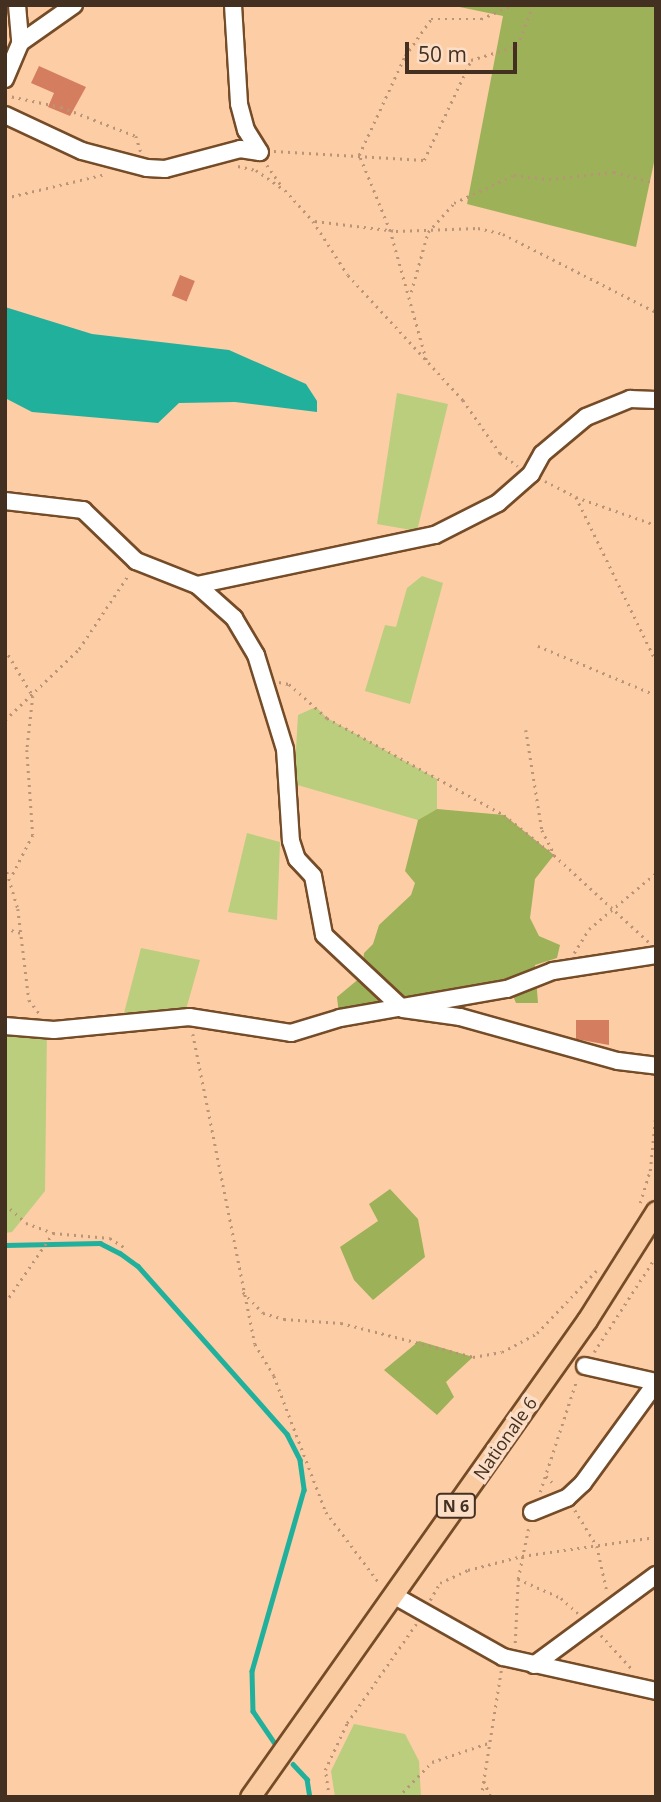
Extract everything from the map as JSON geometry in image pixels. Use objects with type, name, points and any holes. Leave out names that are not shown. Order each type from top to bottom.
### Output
[{"type":"main road","name":"Nationale 6","points":[[250,1797],[587,1320],[646,1212]]},
{"type":"street","points":[[5,79],[20,43],[17,5]]},
{"type":"street","points":[[20,43],[74,5]]},
{"type":"street","points":[[233,5],[239,104],[246,130],[260,152]]},
{"type":"street","points":[[5,115],[82,150],[147,168],[165,169],[240,149],[260,152]]},
{"type":"street","points":[[197,585],[435,535],[498,503],[531,474],[542,454],[567,438],[586,417],[630,399],[656,400]]},
{"type":"street","points":[[5,501],[83,510],[136,561],[197,585],[234,618],[265,680],[287,762],[291,841],[297,859],[313,876],[324,935],[403,1009],[460,1017],[618,1061],[656,1066]]},
{"type":"street","points":[[5,1026],[54,1030],[188,1017],[291,1033],[340,1018],[507,989],[553,971],[656,955]]},
{"type":"street","points":[[532,1512],[567,1498],[583,1483],[656,1382],[585,1366]]},
{"type":"street","points":[[534,1665],[656,1575]]},
{"type":"street","points":[[393,1595],[509,1659],[656,1691]]},
{"type":"path","points":[[427,363],[414,327],[410,295],[390,231],[359,155],[405,56],[431,19],[481,19],[513,5]]},
{"type":"path","points":[[260,152],[424,160],[471,60],[517,46],[533,5]]},
{"type":"path","points":[[5,95],[61,107],[136,136],[147,168]]},
{"type":"path","points":[[260,152],[285,190],[313,221],[348,275],[463,400],[500,453],[531,474],[576,498],[656,525]]},
{"type":"path","points":[[205,158],[256,170],[285,190]]},
{"type":"path","points":[[5,198],[118,171]]},
{"type":"path","points":[[410,295],[428,232],[454,203],[514,175],[549,179],[614,172],[656,183]]},
{"type":"path","points":[[313,221],[390,231],[428,232],[478,228],[503,234],[656,312]]},
{"type":"path","points":[[576,498],[656,661]]},
{"type":"path","points":[[5,720],[79,649],[120,593],[136,561]]},
{"type":"path","points":[[538,646],[656,695]]},
{"type":"path","points":[[5,649],[33,696],[27,750],[33,835],[12,876]]},
{"type":"path","points":[[265,680],[289,684],[327,718],[504,816],[554,855],[656,950]]},
{"type":"path","points":[[526,730],[542,830],[554,855]]},
{"type":"path","points":[[5,866],[12,876],[29,1000],[54,1030]]},
{"type":"path","points":[[573,954],[589,929],[656,873]]},
{"type":"path","points":[[5,928],[20,933]]},
{"type":"path","points":[[188,1017],[206,1082],[241,1289],[256,1344],[274,1376],[326,1512],[362,1558],[370,1577],[393,1595]]},
{"type":"path","points":[[646,1212],[656,1110]]},
{"type":"path","points":[[5,1204],[26,1223],[53,1233],[100,1236],[124,1247]]},
{"type":"path","points":[[5,1303],[53,1233]]},
{"type":"path","points":[[481,1797],[489,1742],[509,1659],[518,1579],[532,1512],[546,1476],[573,1384],[656,1256]]},
{"type":"path","points":[[241,1289],[263,1313],[284,1319],[341,1323],[473,1357],[502,1352],[537,1333],[600,1267]]},
{"type":"path","points":[[546,1476],[567,1498],[597,1546],[611,1608]]},
{"type":"path","points":[[398,1797],[432,1762],[489,1742]]},
{"type":"path","points":[[484,1779],[491,1797]]},
{"type":"green space","points":[[450,5],[656,5],[656,153],[636,247],[467,204],[503,16]]},
{"type":"green space","points":[[397,393],[448,404],[417,531],[377,524]]},
{"type":"green space","points":[[422,576],[443,583],[410,704],[365,691],[385,625],[396,627],[407,588]]},
{"type":"green space","points":[[316,707],[327,718],[437,779],[437,809],[418,820],[294,784],[298,715]]},
{"type":"green space","points":[[437,809],[504,815],[554,855],[535,879],[530,918],[539,936],[560,945],[557,958],[535,965],[538,1003],[516,1003],[511,991],[339,1015],[337,997],[361,977],[364,953],[373,944],[379,925],[411,895],[415,883],[405,871],[418,820]]},
{"type":"green space","points":[[247,833],[280,842],[277,920],[228,912]]},
{"type":"green space","points":[[141,948],[200,960],[185,1013],[123,1017]]},
{"type":"green space","points":[[47,1030],[45,1191],[12,1232],[5,1233],[5,1031]]},
{"type":"green space","points":[[390,1189],[418,1219],[425,1257],[373,1300],[354,1280],[340,1247],[378,1221],[369,1204]]},
{"type":"green space","points":[[419,1341],[473,1357],[446,1382],[454,1397],[437,1415],[384,1370]]},
{"type":"green space","points":[[354,1724],[405,1734],[419,1761],[421,1797],[335,1797],[331,1771]]},
{"type":"water","points":[[5,307],[92,334],[229,350],[306,384],[317,401],[317,412],[235,402],[179,403],[158,423],[32,412],[5,398]]},
{"type":"building","points":[[39,66],[86,87],[70,116],[48,107],[54,93],[31,83]]},
{"type":"building","points":[[180,275],[195,281],[187,301],[172,295]]},
{"type":"building","points":[[576,1020],[609,1020],[609,1045],[576,1039]]},
{"type":"waterway","points":[[5,1245],[100,1243],[120,1253],[138,1266],[287,1434],[300,1460],[304,1490],[252,1671],[253,1711],[275,1744]]},
{"type":"waterway","points":[[293,1764],[307,1779],[310,1797]]}]
